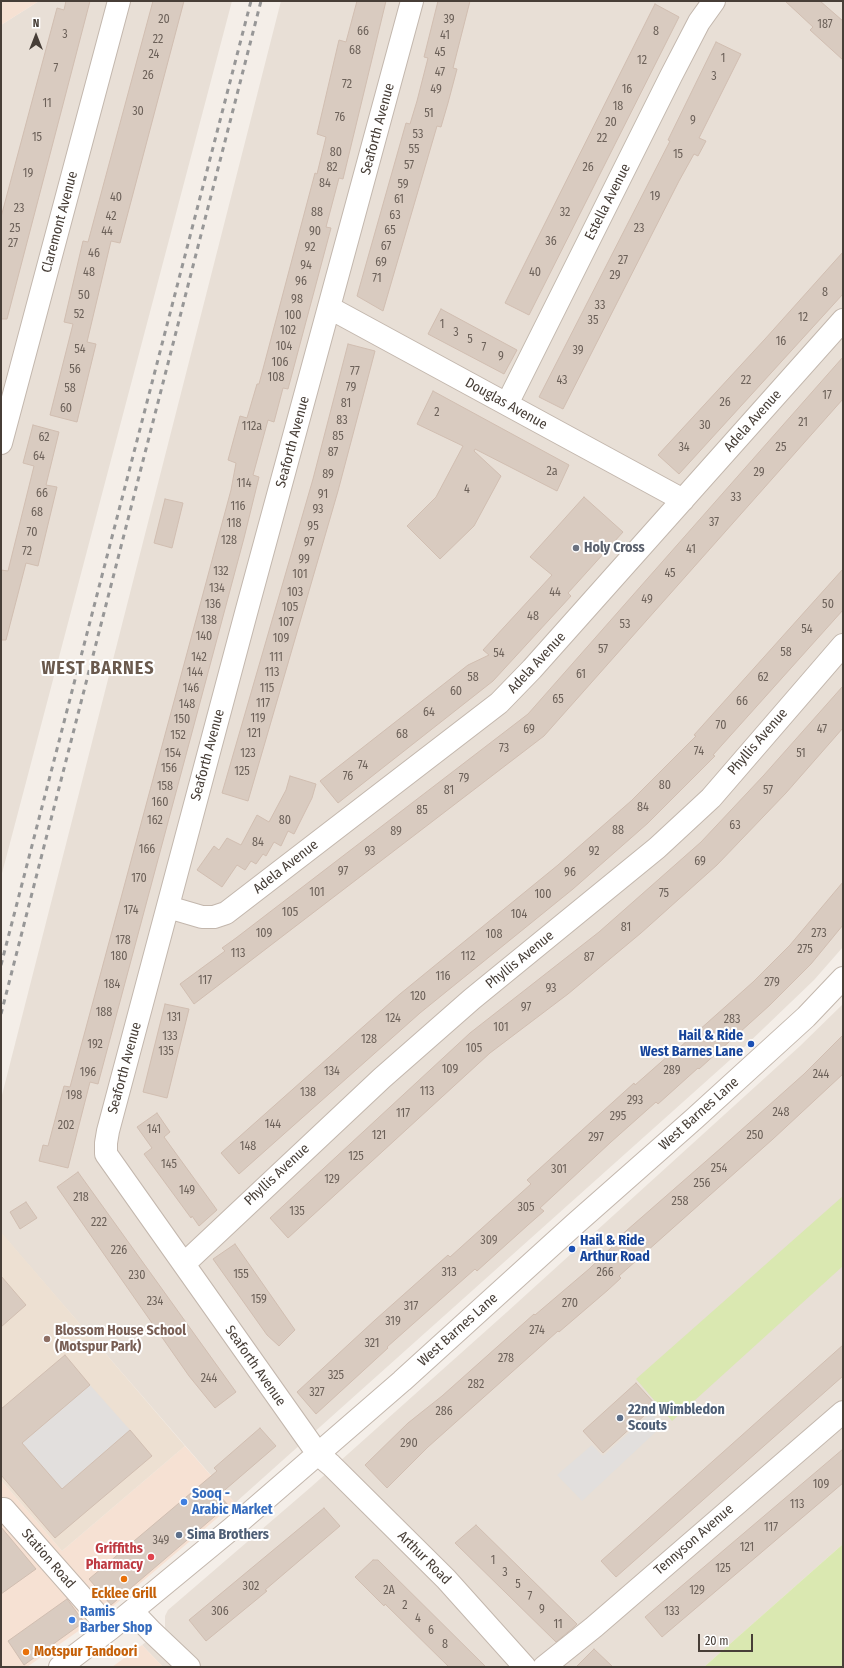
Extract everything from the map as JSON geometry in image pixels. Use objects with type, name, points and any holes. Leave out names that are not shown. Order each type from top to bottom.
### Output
[{"type":"street","name":"Claremont Avenue","points":[[1,443],[119,1]]},
{"type":"street","name":"Seaforth Avenue","points":[[318,1454],[112,1164],[106,1154],[106,1148],[108,1130],[244,620],[330,308],[412,1]]},
{"type":"street","name":"Estella Avenue","points":[[507,404],[671,76],[699,22],[714,1]]},
{"type":"street","name":"Douglas Avenue","points":[[330,308],[683,500]]},
{"type":"street","name":"Adela Avenue","points":[[168,906],[202,917],[214,917],[226,913],[499,703],[543,658],[843,320]]},
{"type":"street","name":"Phyllis Avenue","points":[[184,1264],[412,1052],[472,999],[656,848],[688,819],[710,798],[843,645]]},
{"type":"street","name":"West Barnes Lane","points":[[60,1667],[132,1611],[318,1454],[694,1119],[806,1016],[843,978]]},
{"type":"street","name":"Tennyson Avenue","points":[[544,1667],[594,1627],[843,1412]]},
{"type":"street","name":"Arthur Road","points":[[318,1454],[331,1465],[446,1579],[525,1667]]},
{"type":"street","name":"Station Road","points":[[1,1509],[4,1509],[110,1629]]},
{"type":"street","points":[[132,1611],[189,1667]]},
{"type":"shaded area","points":[[1,1],[39,1],[1,25]]},
{"type":"shaded area","points":[[39,1],[232,1],[1,877],[1,25]]},
{"type":"shaded area","points":[[281,1],[843,1],[843,947],[814,980],[740,1051],[235,1503],[1,1233],[1,1099]]},
{"type":"shaded area","points":[[843,1004],[843,1544],[704,1667],[163,1667],[142,1645],[165,1627],[165,1616],[168,1610],[311,1487],[507,1312],[800,1046]]},
{"type":"shaded area","name":"Blossom House School (Motspur Park)","points":[[1,1232],[185,1446],[62,1551],[1,1480]]},
{"type":"shaded area","points":[[90,1385],[130,1430],[62,1489],[22,1443]]},
{"type":"shaded area","points":[[651,1413],[662,1426],[582,1501],[557,1475],[592,1445],[603,1456]]},
{"type":"shaded area","points":[[185,1446],[235,1503],[111,1608],[87,1625],[27,1667],[1,1667],[1,1480],[62,1551]]},
{"type":"shaded area","points":[[142,1645],[163,1667],[112,1667]]},
{"type":"green space","points":[[843,1196],[843,1266],[672,1421],[636,1379]]},
{"type":"green space","points":[[843,1544],[843,1667],[704,1667],[731,1643]]},
{"type":"building","points":[[66,1],[90,1],[7,319],[1,319],[1,217],[57,8],[64,10]]},
{"type":"building","points":[[153,1],[184,1],[120,243],[111,241],[87,342],[96,344],[77,422],[50,415],[73,324],[64,322],[83,241],[88,242]]},
{"type":"building","points":[[357,1],[386,1],[343,179],[339,178],[326,227],[331,228],[288,389],[283,388],[274,422],[268,420],[253,475],[259,477],[244,538],[98,1084],[90,1082],[68,1168],[39,1161],[43,1145],[48,1146],[64,1086],[70,1087],[231,490],[236,463],[228,460],[240,416],[247,418],[257,384],[259,384],[326,137],[317,134],[339,40],[346,42]]},
{"type":"building","points":[[438,1],[470,1],[453,68],[457,69],[448,103],[441,127],[437,126],[383,311],[357,296],[406,123],[410,124],[417,101],[428,58],[424,57]]},
{"type":"building","points":[[785,1],[820,1],[843,21],[843,60],[810,30],[813,27]]},
{"type":"building","points":[[655,4],[679,17],[529,315],[505,303]]},
{"type":"building","points":[[716,42],[741,54],[699,138],[706,141],[698,156],[694,154],[679,181],[563,409],[539,397],[670,141],[668,140]]},
{"type":"building","points":[[843,252],[843,294],[679,474],[658,455]]},
{"type":"building","points":[[441,309],[517,350],[504,374],[428,334]]},
{"type":"building","points":[[348,344],[375,351],[338,491],[248,801],[222,793],[313,479]]},
{"type":"building","points":[[843,357],[843,399],[544,736],[194,1004],[180,984],[225,951],[222,948],[528,714]]},
{"type":"building","points":[[433,391],[569,465],[557,491],[475,449],[474,451],[501,476],[474,526],[440,559],[407,526],[436,497],[463,446],[417,424]]},
{"type":"building","points":[[33,425],[59,432],[46,485],[57,487],[38,566],[26,563],[6,640],[1,640],[1,570],[8,571],[34,466],[23,463]]},
{"type":"building","points":[[584,497],[623,532],[568,593],[571,596],[493,681],[338,803],[320,781],[468,665],[489,655],[483,650],[552,575],[530,557]]},
{"type":"building","points":[[165,499],[183,503],[172,548],[154,543]]},
{"type":"building","points":[[843,569],[843,610],[713,755],[715,756],[648,823],[573,889],[420,1013],[239,1174],[221,1153],[400,994],[558,865],[631,801],[696,736],[694,735]]},
{"type":"building","points":[[843,686],[843,728],[786,793],[717,865],[641,933],[568,994],[490,1053],[288,1238],[270,1218],[470,1033],[599,932],[701,842],[764,775]]},
{"type":"building","points":[[290,776],[316,784],[312,798],[294,834],[288,831],[281,846],[274,842],[266,856],[263,854],[256,864],[251,861],[245,870],[237,865],[222,887],[197,870],[214,846],[219,850],[227,838],[241,845],[257,815],[269,822],[286,790]]},
{"type":"building","points":[[843,882],[843,925],[811,964],[770,1005],[699,1069],[698,1068],[658,1104],[656,1102],[611,1142],[540,1208],[544,1211],[477,1271],[475,1269],[387,1347],[388,1348],[316,1414],[297,1392],[448,1255],[450,1257],[531,1184],[527,1180],[634,1083],[635,1085],[669,1055],[670,1056],[753,982],[790,945]]},
{"type":"building","points":[[165,1004],[189,1009],[167,1098],[143,1092]]},
{"type":"building","points":[[843,1035],[843,1074],[773,1139],[619,1276],[621,1278],[608,1290],[559,1332],[558,1331],[428,1447],[387,1488],[365,1465],[408,1423],[442,1396],[534,1314],[535,1315],[589,1269],[612,1247],[610,1245],[804,1074]]},
{"type":"building","points":[[157,1113],[170,1132],[164,1137],[217,1210],[199,1226],[192,1216],[191,1218],[144,1154],[152,1148],[137,1127]]},
{"type":"building","points":[[78,1172],[236,1392],[215,1408],[189,1376],[57,1187]]},
{"type":"building","points":[[26,1202],[37,1218],[20,1229],[10,1212]]},
{"type":"building","points":[[235,1244],[295,1330],[279,1346],[267,1335],[213,1259]]},
{"type":"building","points":[[1,1276],[26,1305],[1,1327]]},
{"type":"building","points":[[843,1345],[843,1376],[616,1577],[601,1561]]},
{"type":"building","points":[[65,1355],[90,1385],[22,1443],[62,1489],[130,1430],[152,1456],[55,1538],[1,1475],[1,1409]]},
{"type":"building","name":"22nd Wimbledon Scouts","points":[[636,1383],[656,1405],[603,1453],[583,1431]]},
{"type":"building","points":[[260,1428],[276,1446],[219,1495],[228,1505],[111,1605],[89,1579],[217,1471],[214,1468]]},
{"type":"building","points":[[843,1449],[843,1483],[662,1637],[645,1617]]},
{"type":"building","points":[[324,1508],[340,1526],[265,1590],[267,1591],[206,1641],[189,1620]]},
{"type":"building","points":[[476,1525],[577,1624],[556,1642],[455,1543]]},
{"type":"building","points":[[1,1527],[36,1569],[1,1594]]},
{"type":"building","points":[[373,1560],[378,1560],[486,1667],[449,1667],[385,1604],[384,1606],[355,1577]]},
{"type":"building","points":[[67,1599],[84,1622],[24,1665],[8,1641]]},
{"type":"building","points":[[594,1649],[613,1667],[576,1667]]},
{"type":"railway","points":[[1,965],[251,1]]},
{"type":"railway","points":[[1,1014],[261,1]]},
{"type":"place","name":"Holy Cross","points":[[576,548]]},
{"type":"place","name":"Hail & Ride West Barnes Lane","points":[[751,1044]]},
{"type":"place","name":"Hail & Ride Arthur Road","points":[[572,1249]]},
{"type":"place","name":"Blossom House School (Motspur Park)","points":[[47,1339]]},
{"type":"place","name":"22nd Wimbledon Scouts","points":[[620,1418]]},
{"type":"place","name":"Sooq - Arabic Market","points":[[184,1502]]},
{"type":"place","name":"Sima Brothers","points":[[179,1535]]},
{"type":"place","name":"Griffiths Pharmacy","points":[[151,1557]]},
{"type":"place","name":"Ecklee Grill","points":[[124,1579]]},
{"type":"place","name":"Ramis Barber Shop","points":[[72,1620]]},
{"type":"place","name":"Motspur Tandoori","points":[[26,1652]]},
{"type":"district","name":"WEST BARNES","points":[[98,669]]}]
